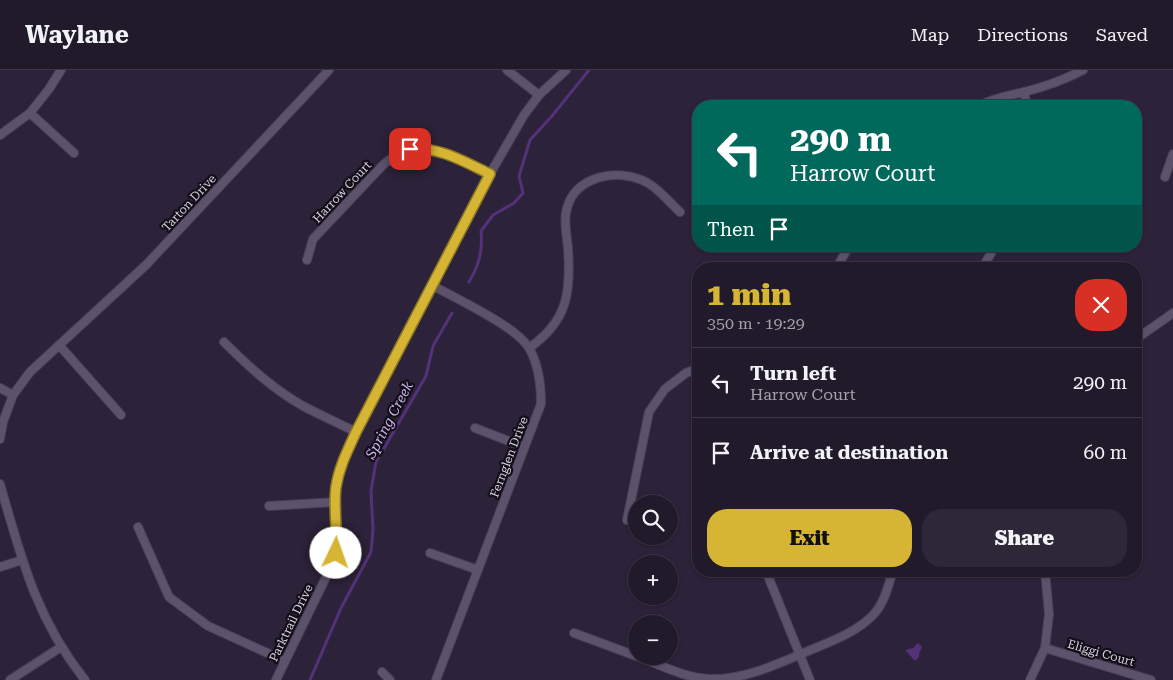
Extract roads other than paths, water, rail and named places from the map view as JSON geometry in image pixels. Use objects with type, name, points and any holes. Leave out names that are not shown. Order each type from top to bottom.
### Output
[{"type":"street","points":[[0,135],[30,113],[49,89],[60,70]]},
{"type":"street","name":"Tarton Drive","points":[[0,439],[3,422],[12,395],[30,372],[146,265],[329,70]]},
{"type":"street","points":[[507,70],[539,95]]},
{"type":"street","name":"Parktrail Drive","points":[[276,680],[331,568],[336,553],[336,488],[339,470],[356,432],[490,174],[524,115],[539,95],[566,70]]},
{"type":"street","points":[[990,100],[1024,92],[1067,78],[1082,70]]},
{"type":"street","points":[[1024,92],[1026,100]]},
{"type":"street","points":[[30,113],[74,153]]},
{"type":"street","name":"Harrow Court","points":[[307,260],[313,239],[383,165],[395,156],[410,149],[422,148],[442,153],[490,174]]},
{"type":"street","points":[[1166,177],[1173,154]]},
{"type":"street","points":[[529,348],[549,333],[559,318],[568,296],[570,271],[566,214],[577,190],[590,180],[606,175],[640,179],[656,189],[680,212]]},
{"type":"street","name":"Fernglen Drive","points":[[432,285],[512,331],[529,348],[541,384],[541,404],[436,680]]},
{"type":"street","points":[[1142,335],[1173,313]]},
{"type":"street","points":[[224,342],[240,359],[282,392],[356,432]]},
{"type":"street","points":[[59,344],[121,415]]},
{"type":"street","points":[[633,495],[649,412],[665,389],[692,371]]},
{"type":"street","points":[[0,388],[12,395]]},
{"type":"street","points":[[475,428],[524,447]]},
{"type":"street","points":[[0,484],[32,591],[61,647],[85,680]]},
{"type":"street","points":[[269,506],[336,502]]},
{"type":"street","points":[[138,527],[169,597],[208,626],[285,661]]},
{"type":"street","points":[[430,553],[478,570]]},
{"type":"street","points":[[0,567],[22,560]]},
{"type":"street","points":[[768,577],[810,680]]},
{"type":"street","points":[[661,665],[696,678],[712,680],[747,675],[780,664],[848,633],[874,614],[885,598],[891,577]]},
{"type":"street","points":[[1030,680],[1045,648],[1049,614],[1045,577]]},
{"type":"street","points":[[574,633],[628,653]]},
{"type":"street","points":[[10,680],[61,647]]},
{"type":"street","name":"Eliggi Court","points":[[1045,648],[1151,680]]},
{"type":"street","points":[[382,672],[390,680]]},
{"type":"waterway","name":"Spring Creek","points":[[469,282],[480,258],[481,231],[493,215],[514,203],[523,193],[519,176],[530,140],[589,70]]},
{"type":"waterway","name":"Spring Creek","points":[[310,680],[341,608],[371,552],[373,530],[371,491],[376,462],[426,376],[433,346],[452,313]]}]
